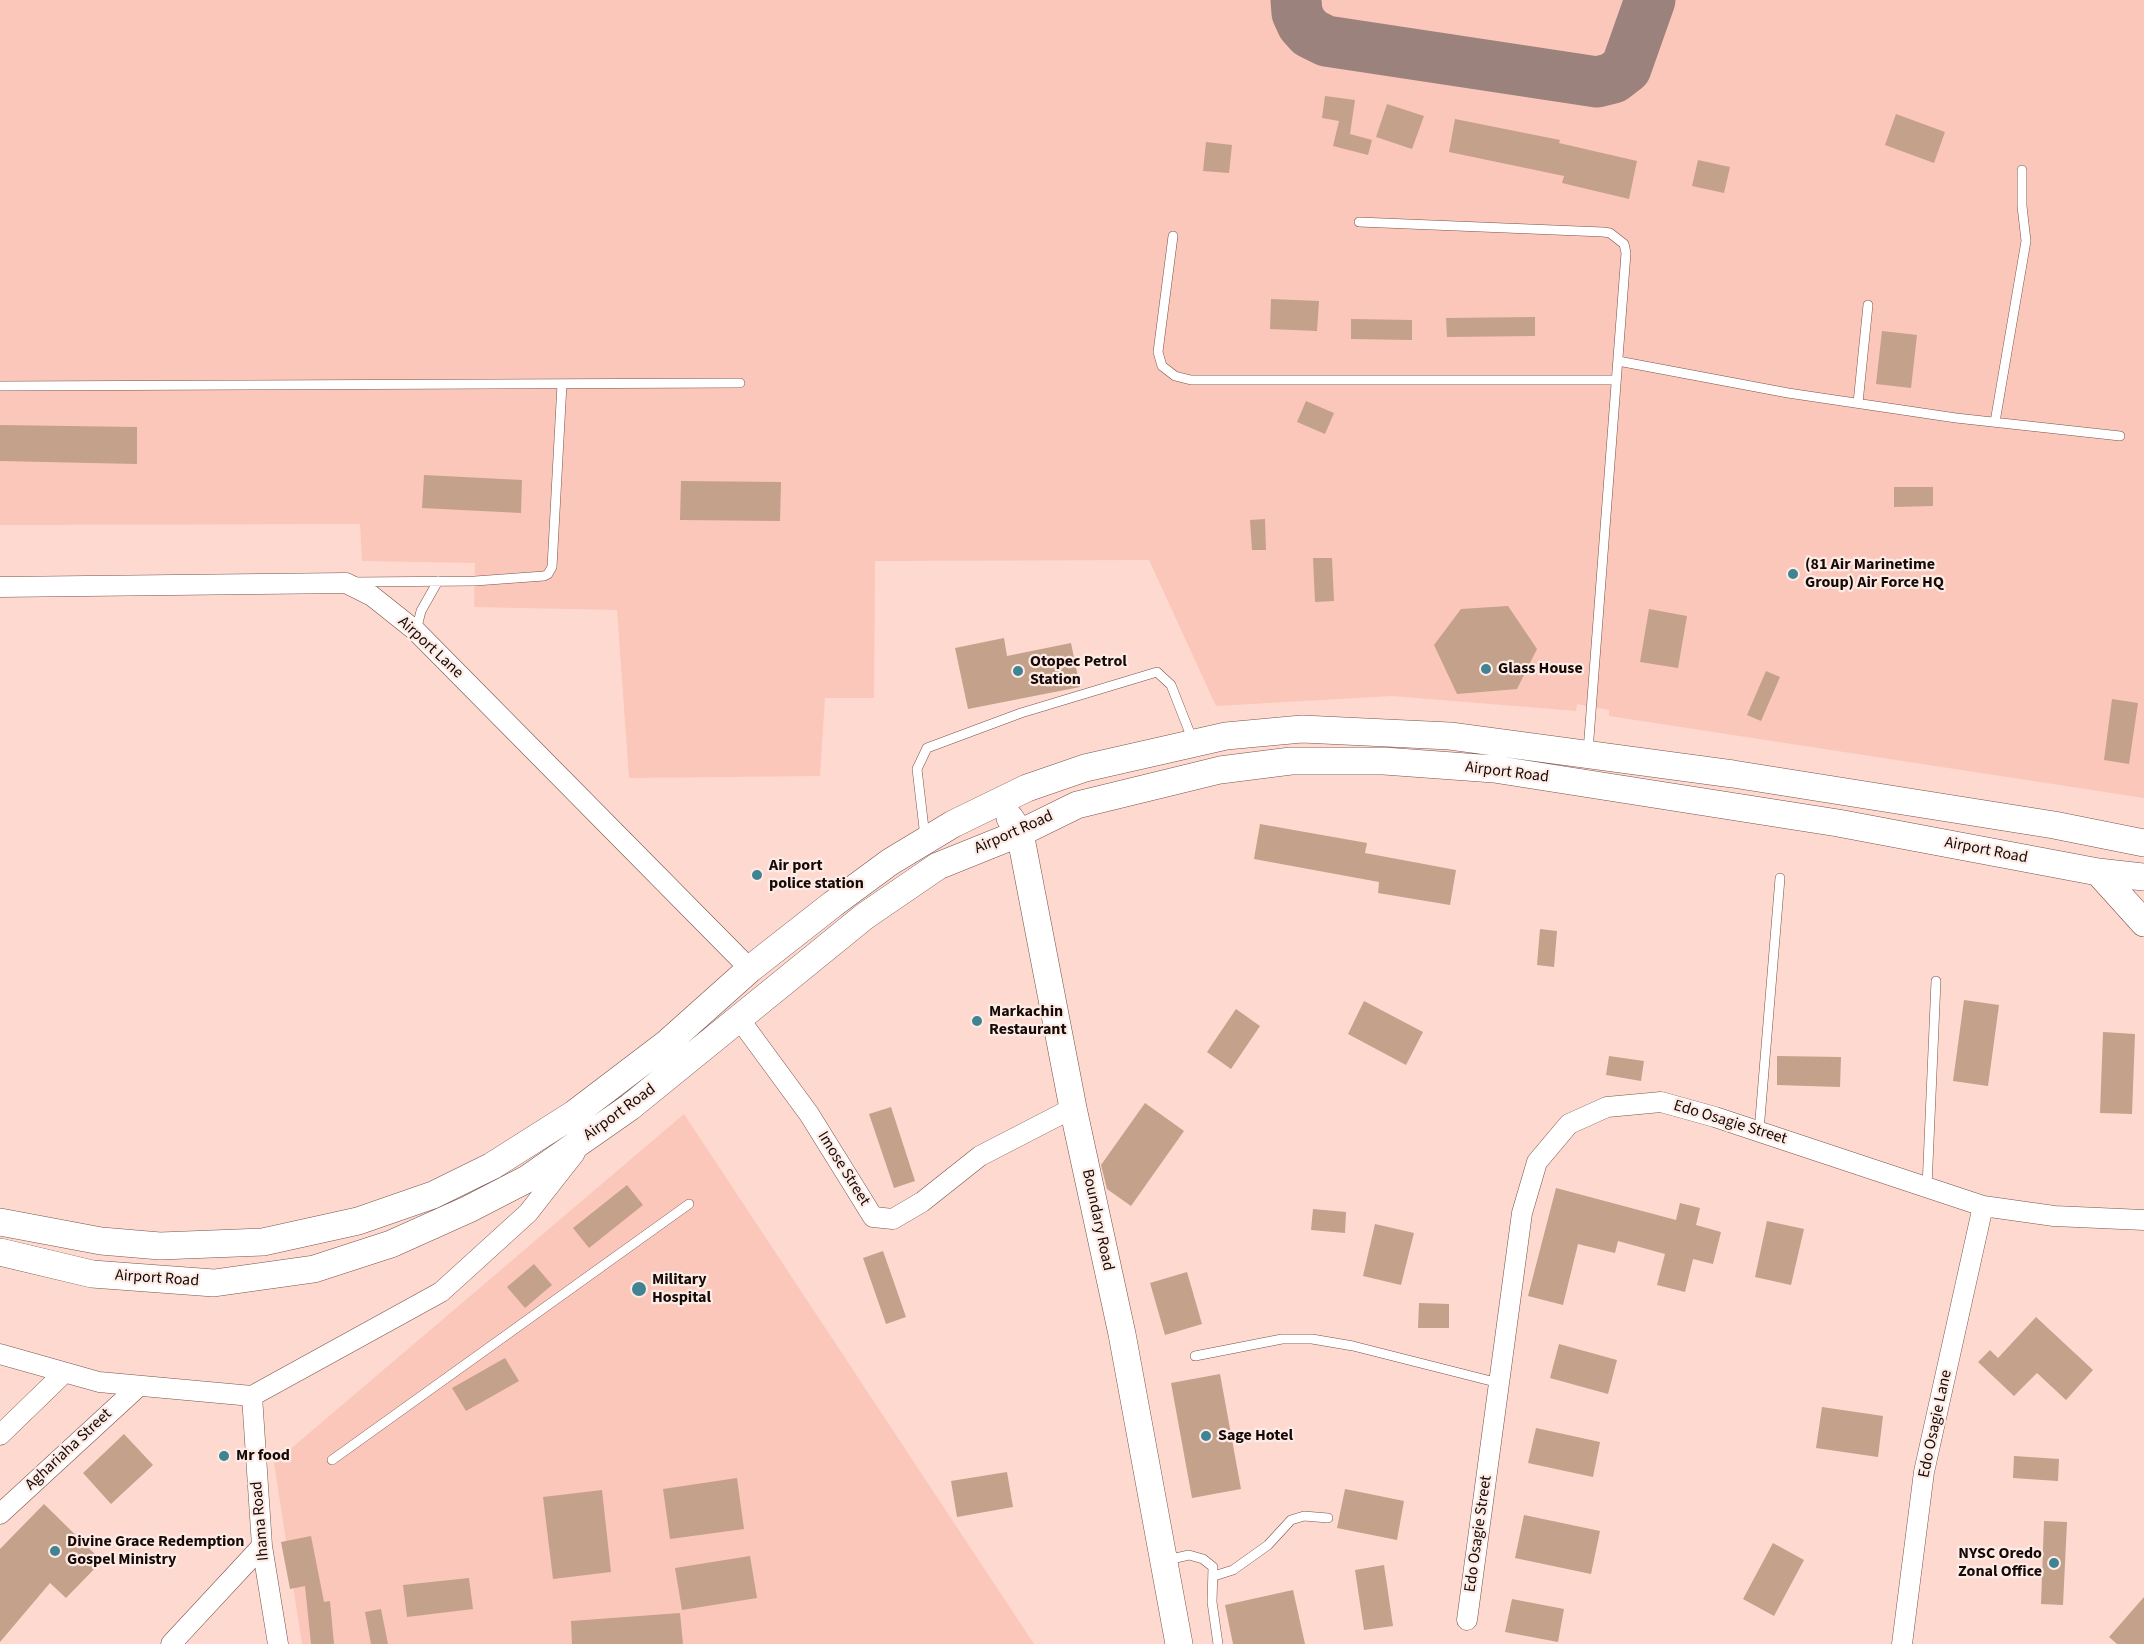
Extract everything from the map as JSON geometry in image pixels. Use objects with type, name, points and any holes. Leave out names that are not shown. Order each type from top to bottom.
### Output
[{"type":"main road","name":"Airport Road","points":[[0,1222],[101,1241],[160,1246],[263,1242],[358,1221],[433,1195],[492,1166],[574,1114],[666,1044],[750,969],[842,897],[953,824],[1027,788],[1085,768],[1226,736],[1302,729],[1450,736],[1745,776],[2054,825],[2144,843]]},
{"type":"main road","name":"Airport Road","points":[[0,1252],[92,1274],[214,1283],[314,1269],[391,1244],[469,1209],[527,1179],[630,1107],[740,1020],[865,916],[938,866],[1020,832],[1077,805],[1220,770],[1291,761],[1384,761],[1494,769],[1838,823],[2098,872],[2144,877]]},
{"type":"main road","name":"Boundary Road","points":[[999,802],[1020,832],[1073,1108],[1122,1334],[1179,1644]]},
{"type":"main road","points":[[2098,872],[2144,923]]},
{"type":"main road","points":[[574,1114],[587,1137]]},
{"type":"street","name":"Airport Lane","points":[[0,587],[346,583],[372,596],[416,631],[750,969]]},
{"type":"street","name":"Imose Street","points":[[740,1020],[809,1114],[873,1217],[893,1219],[922,1203],[980,1156],[1073,1108]]},
{"type":"street","name":"Edo Osagie Street","points":[[1467,1620],[1522,1213],[1538,1162],[1569,1124],[1607,1107],[1661,1102],[1759,1131],[1983,1206],[2054,1216],[2144,1220]]},
{"type":"street","points":[[0,1354],[63,1374],[138,1387],[252,1396],[441,1292],[528,1213],[587,1137]]},
{"type":"street","name":"Edo Osagie Lane","points":[[1902,1644],[1924,1472],[1983,1206]]},
{"type":"street","points":[[0,1435],[63,1374]]},
{"type":"street","name":"Aghariaha Street","points":[[0,1514],[138,1387]]},
{"type":"street","name":"Ihama Road","points":[[252,1396],[262,1546],[278,1644]]},
{"type":"street","points":[[171,1644],[262,1546]]},
{"type":"lane","points":[[1995,422],[2026,242],[2022,206],[2022,170]]},
{"type":"lane","points":[[1359,222],[1610,233],[1624,244],[1626,253],[1588,756]]},
{"type":"lane","points":[[1173,236],[1158,352],[1162,366],[1175,376],[1191,380],[1616,380]]},
{"type":"lane","points":[[1858,404],[1868,305]]},
{"type":"lane","points":[[1618,361],[1858,404],[2120,436]]},
{"type":"lane","points":[[0,386],[740,383]]},
{"type":"lane","points":[[346,583],[544,576],[552,567],[562,384]]},
{"type":"lane","points":[[416,631],[421,610],[438,581]]},
{"type":"lane","points":[[926,840],[917,769],[927,748],[1021,712],[1157,672],[1171,685],[1194,743]]},
{"type":"lane","points":[[1759,1131],[1780,878]]},
{"type":"lane","points":[[1927,1187],[1936,981]]},
{"type":"lane","points":[[332,1460],[689,1204]]},
{"type":"lane","points":[[1195,1356],[1282,1339],[1312,1339],[1353,1346],[1499,1383]]},
{"type":"lane","points":[[1214,1576],[1233,1570],[1268,1545],[1291,1520],[1304,1516],[1328,1518]]},
{"type":"lane","points":[[1165,1561],[1189,1555],[1203,1559],[1213,1567],[1212,1602],[1218,1644]]},
{"type":"shaded area","points":[[0,0],[2144,0],[2144,798],[1609,716],[1609,710],[1577,704],[1576,711],[1392,696],[1216,706],[1149,560],[875,561],[874,698],[825,698],[820,776],[629,778],[617,610],[474,607],[475,563],[362,561],[360,524],[0,525]]},
{"type":"shaded area","name":"Military Hospital","points":[[684,1114],[1034,1644],[302,1644],[274,1463]]},
{"type":"building","points":[[1325,96],[1355,100],[1350,134],[1372,140],[1368,155],[1333,146],[1339,121],[1322,118]]},
{"type":"building","points":[[1387,104],[1424,116],[1412,149],[1376,137]]},
{"type":"building","points":[[1896,114],[1945,132],[1934,163],[1885,145]]},
{"type":"building","points":[[1455,119],[1560,140],[1559,143],[1637,161],[1629,199],[1562,183],[1564,176],[1449,152]]},
{"type":"building","points":[[1206,142],[1232,145],[1229,173],[1203,171]]},
{"type":"building","points":[[1698,160],[1730,167],[1724,193],[1692,186]]},
{"type":"building","points":[[1271,299],[1319,301],[1317,331],[1270,329]]},
{"type":"building","points":[[1535,317],[1535,336],[1447,337],[1446,318]]},
{"type":"building","points":[[1351,319],[1412,320],[1412,340],[1351,339]]},
{"type":"building","points":[[1882,331],[1917,335],[1911,388],[1876,384]]},
{"type":"building","points":[[1306,401],[1334,413],[1325,434],[1297,422]]},
{"type":"building","points":[[0,425],[137,427],[137,464],[0,461]]},
{"type":"building","points":[[424,475],[522,480],[521,513],[422,508]]},
{"type":"building","points":[[681,481],[781,482],[780,521],[680,520]]},
{"type":"building","points":[[1894,487],[1933,487],[1933,506],[1894,507]]},
{"type":"building","points":[[1265,519],[1266,550],[1252,550],[1250,520]]},
{"type":"building","points":[[1313,558],[1332,558],[1334,601],[1315,602]]},
{"type":"building","name":"Glass House","points":[[1508,606],[1537,649],[1517,689],[1457,694],[1434,645],[1461,609]]},
{"type":"building","points":[[1649,609],[1687,616],[1678,668],[1640,662]]},
{"type":"building","name":"Otopec Petrol Station","points":[[1004,638],[1007,656],[1071,643],[1080,687],[968,709],[955,648]]},
{"type":"building","points":[[1766,671],[1780,677],[1761,721],[1747,715]]},
{"type":"building","points":[[2112,699],[2138,703],[2129,764],[2104,760]]},
{"type":"building","points":[[1260,824],[1367,843],[1365,853],[1456,870],[1450,905],[1378,893],[1379,882],[1254,859]]},
{"type":"building","points":[[1540,929],[1557,931],[1554,967],[1537,965]]},
{"type":"building","points":[[1964,1000],[1999,1005],[1988,1086],[1953,1081]]},
{"type":"building","points":[[1364,1001],[1423,1032],[1406,1065],[1348,1034]]},
{"type":"building","points":[[1236,1009],[1260,1026],[1231,1069],[1207,1052]]},
{"type":"building","points":[[2103,1032],[2135,1034],[2132,1114],[2100,1113]]},
{"type":"building","points":[[1609,1056],[1644,1061],[1641,1081],[1606,1075]]},
{"type":"building","points":[[1777,1056],[1841,1057],[1840,1087],[1777,1085]]},
{"type":"building","points":[[1145,1103],[1184,1131],[1131,1206],[1107,1189],[1101,1165]]},
{"type":"building","points":[[891,1107],[915,1181],[894,1188],[869,1114]]},
{"type":"building","points":[[627,1185],[643,1205],[589,1248],[573,1228]]},
{"type":"building","points":[[1556,1188],[1676,1220],[1680,1203],[1700,1208],[1696,1225],[1721,1232],[1713,1264],[1693,1259],[1685,1292],[1657,1285],[1665,1254],[1618,1241],[1615,1253],[1578,1244],[1563,1305],[1528,1296]]},
{"type":"building","points":[[1313,1209],[1346,1212],[1345,1233],[1311,1230]]},
{"type":"building","points":[[1767,1221],[1804,1229],[1791,1285],[1755,1277]]},
{"type":"building","points":[[1375,1224],[1414,1233],[1401,1285],[1363,1276]]},
{"type":"building","points":[[883,1251],[906,1317],[886,1324],[863,1258]]},
{"type":"building","points":[[534,1264],[552,1285],[525,1308],[507,1287]]},
{"type":"building","points":[[1187,1272],[1202,1324],[1165,1335],[1150,1283]]},
{"type":"building","points":[[1419,1303],[1449,1304],[1449,1328],[1418,1328]]},
{"type":"building","points":[[2036,1317],[2093,1370],[2066,1400],[2037,1373],[2014,1396],[1978,1362],[1990,1350],[1998,1358]]},
{"type":"building","points":[[1559,1344],[1617,1360],[1608,1394],[1550,1378]]},
{"type":"building","points":[[505,1358],[519,1381],[466,1411],[452,1388]]},
{"type":"building","name":"Sage Hotel","points":[[1220,1374],[1241,1489],[1192,1498],[1171,1383]]},
{"type":"building","points":[[1822,1407],[1883,1416],[1878,1457],[1816,1448]]},
{"type":"building","points":[[1536,1428],[1600,1442],[1593,1477],[1528,1463]]},
{"type":"building","points":[[124,1434],[153,1465],[111,1504],[83,1473]]},
{"type":"building","points":[[2014,1456],[2059,1459],[2058,1481],[2013,1478]]},
{"type":"building","points":[[1007,1472],[1013,1507],[957,1517],[951,1481]]},
{"type":"building","points":[[737,1478],[744,1529],[670,1539],[663,1489]]},
{"type":"building","points":[[1345,1489],[1404,1501],[1397,1540],[1337,1528]]},
{"type":"building","points":[[602,1490],[611,1572],[553,1579],[543,1497]]},
{"type":"building","name":"Divine Grace Redemption Gospel Ministry","points":[[44,1504],[102,1561],[66,1598],[50,1583],[0,1642],[0,1549]]},
{"type":"building","points":[[1524,1515],[1600,1531],[1591,1574],[1515,1558]]},
{"type":"building","name":"NYSC Oredo Zonal Office","points":[[2044,1521],[2067,1522],[2063,1605],[2041,1604]]},
{"type":"building","points":[[311,1536],[324,1602],[330,1601],[334,1644],[311,1644],[305,1586],[290,1589],[281,1542]]},
{"type":"building","points":[[1773,1543],[1804,1560],[1774,1616],[1743,1599]]},
{"type":"building","points":[[750,1556],[757,1598],[682,1610],[675,1568]]},
{"type":"building","points":[[1384,1565],[1393,1626],[1364,1630],[1355,1570]]},
{"type":"building","points":[[469,1578],[473,1609],[407,1617],[403,1585]]},
{"type":"building","points":[[1293,1590],[1305,1644],[1233,1644],[1225,1605]]},
{"type":"building","points":[[2144,1597],[2144,1644],[2117,1644],[2109,1637]]},
{"type":"building","points":[[1512,1599],[1564,1609],[1558,1642],[1505,1632]]},
{"type":"building","points":[[381,1609],[388,1644],[371,1644],[365,1612]]},
{"type":"building","points":[[680,1613],[683,1644],[572,1644],[571,1621]]},
{"type":"taxiway","points":[[1296,0],[1297,13],[1302,24],[1310,33],[1326,41],[1597,82],[1613,78],[1626,68],[1650,0]]},
{"type":"place","name":"(81 Air Marinetime Group) Air Force HQ","points":[[1793,574]]},
{"type":"place","name":"Glass House","points":[[1486,669]]},
{"type":"place","name":"Otopec Petrol Station","points":[[1018,671]]},
{"type":"place","name":"Air port police station","points":[[757,875]]},
{"type":"place","name":"Markachin Restaurant","points":[[977,1021]]},
{"type":"place","name":"Military Hospital","points":[[639,1289]]},
{"type":"place","name":"Sage Hotel","points":[[1206,1436]]},
{"type":"place","name":"Mr food","points":[[224,1456]]},
{"type":"place","name":"Divine Grace Redemption Gospel Ministry","points":[[55,1551]]},
{"type":"place","name":"NYSC Oredo Zonal Office","points":[[2054,1563]]}]
